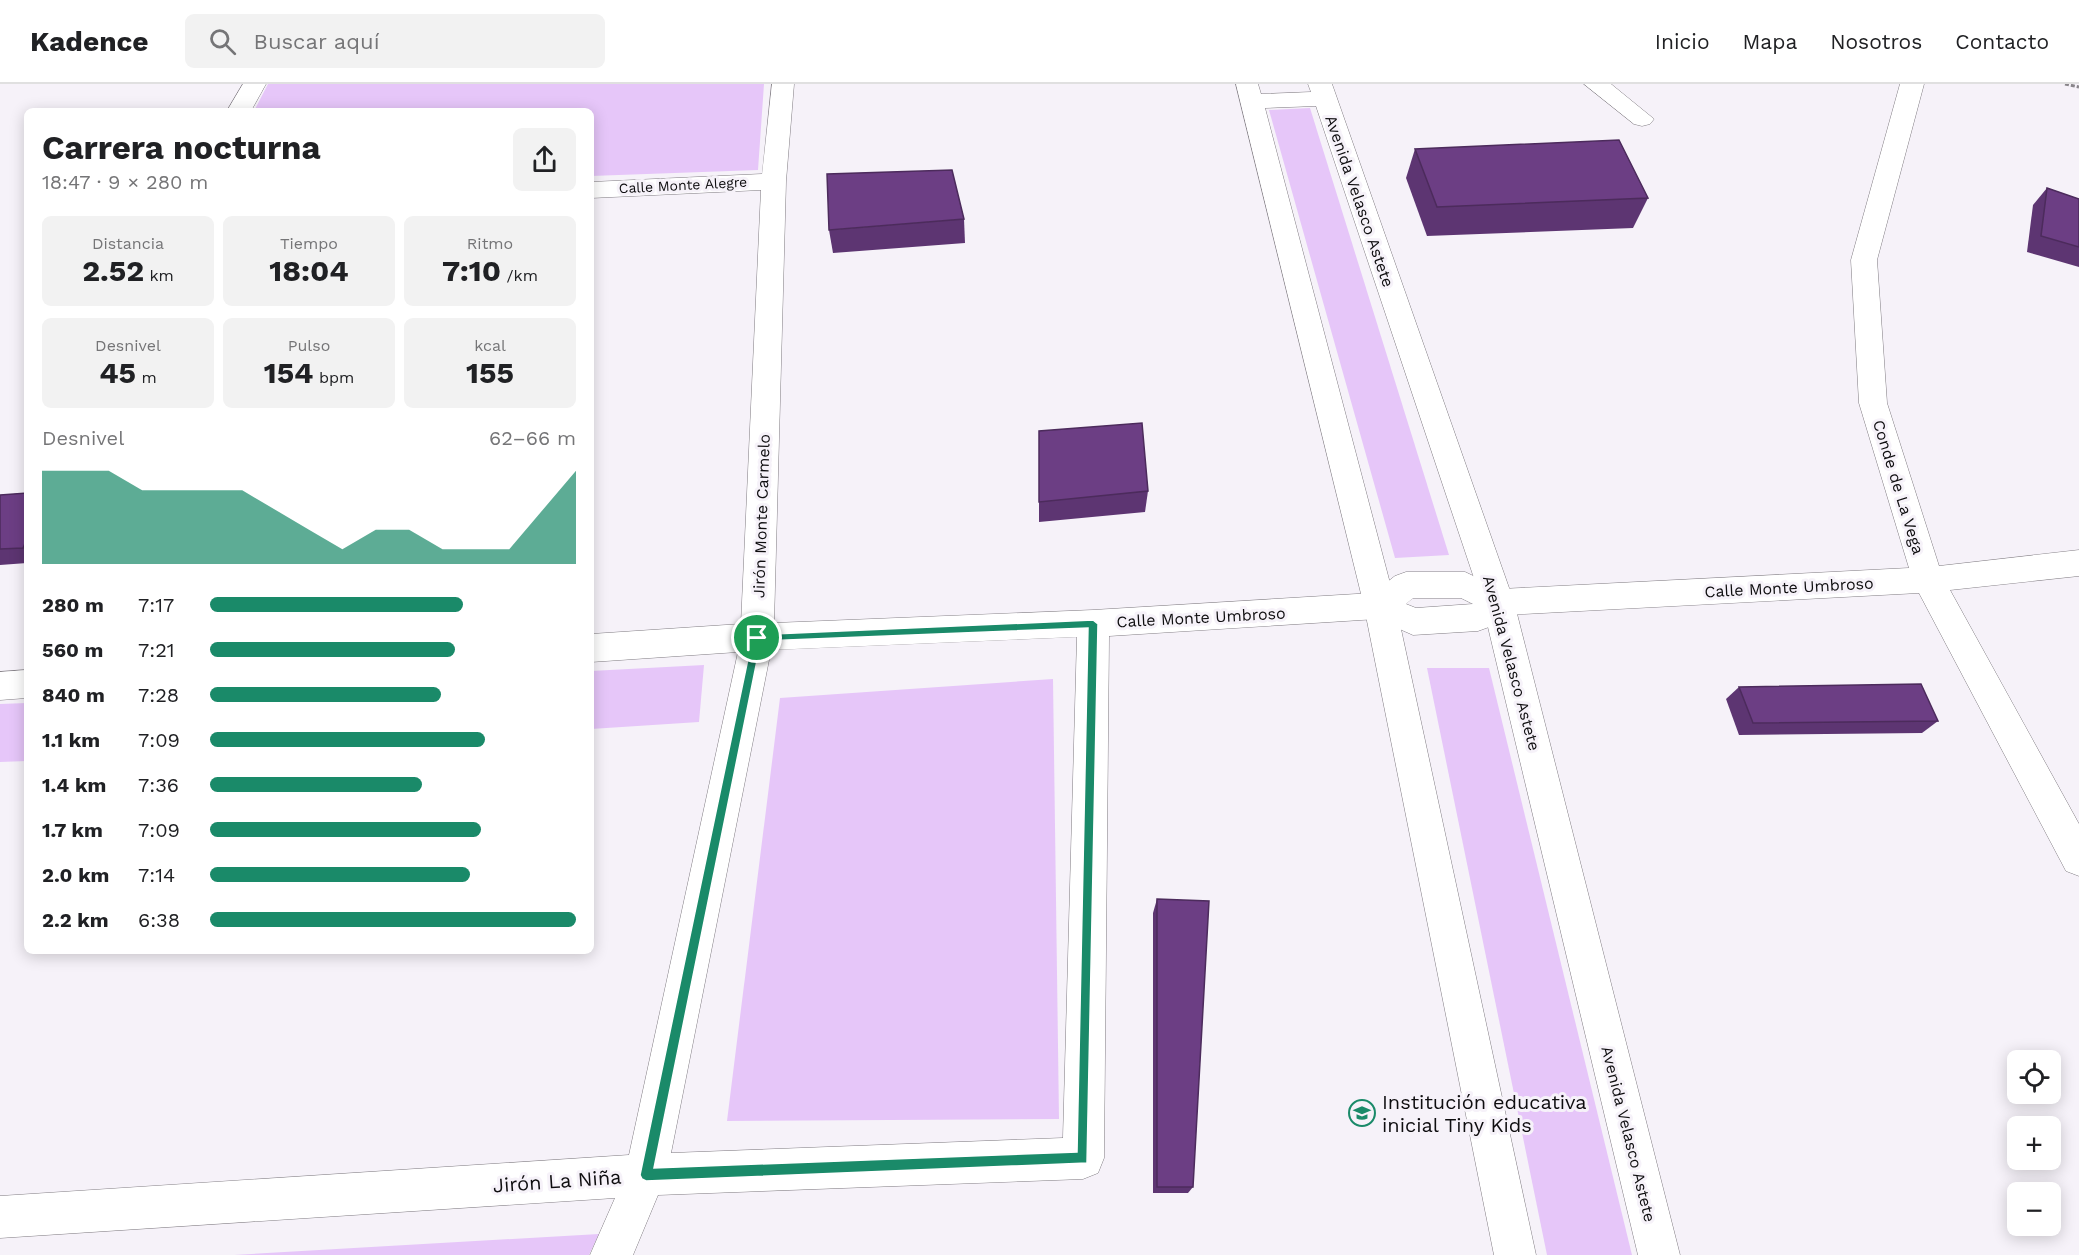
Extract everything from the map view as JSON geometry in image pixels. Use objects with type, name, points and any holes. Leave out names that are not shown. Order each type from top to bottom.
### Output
[{"type":"street","points":[[241,108],[254,84]]},
{"type":"street","name":"Jirón Monte Carmelo","points":[[611,1255],[646,1175],[757,638],[774,181],[783,84]]},
{"type":"street","points":[[1596,84],[1642,119]]},
{"type":"street","name":"Conde de La Vega","points":[[1912,84],[1864,260],[1873,403],[1928,580],[2079,859]]},
{"type":"street","points":[[1322,92],[1249,93],[1380,606],[1515,1255]]},
{"type":"street","name":"Avenida Velasco Astete","points":[[1322,92],[1498,602],[1659,1255]]},
{"type":"street","name":"Calle Monte Alegre","points":[[594,190],[774,181]]},
{"type":"street","name":"Calle Monte Umbroso","points":[[594,648],[757,638],[1093,624],[1380,606],[1413,622],[1478,618],[1498,602],[1928,580],[2079,563]]},
{"type":"street","name":"Jirón La Niña","points":[[0,1217],[646,1175],[1083,1158],[1093,624]]},
{"type":"street","points":[[0,686],[24,684]]},
{"type":"path","points":[[2065,84],[2079,87]]},
{"type":"shaded area","points":[[268,84],[764,84],[758,170],[594,176],[594,108],[256,108]]},
{"type":"shaded area","points":[[1310,108],[1449,555],[1395,558],[1269,110]]},
{"type":"shaded area","points":[[704,665],[699,722],[594,729],[594,671]]},
{"type":"shaded area","points":[[1427,668],[1489,668],[1632,1255],[1547,1255]]},
{"type":"shaded area","points":[[1053,679],[1059,1119],[727,1121],[780,698]]},
{"type":"shaded area","points":[[24,703],[24,761],[0,762],[0,704]]},
{"type":"shaded area","points":[[599,1234],[589,1255],[234,1255]]},
{"type":"building","points":[[1619,140],[1648,198],[1437,207],[1415,149]]},
{"type":"building","points":[[952,170],[964,219],[829,230],[827,174]]},
{"type":"building","points":[[2047,188],[2079,199],[2079,247],[2041,236]]},
{"type":"building","points":[[1142,423],[1148,491],[1039,502],[1039,431]]},
{"type":"building","points":[[24,493],[23,548],[0,549],[0,495]]},
{"type":"building","points":[[1921,684],[1938,721],[1753,723],[1739,687]]},
{"type":"building","points":[[1157,899],[1209,901],[1193,1187],[1157,1187]]},
{"type":"place","name":"Institución educativa inicial Tiny Kids","points":[[1362,1113]]},
{"type":"route","points":[[1093,624],[1083,1158],[646,1175],[757,638],[1093,624]]}]
